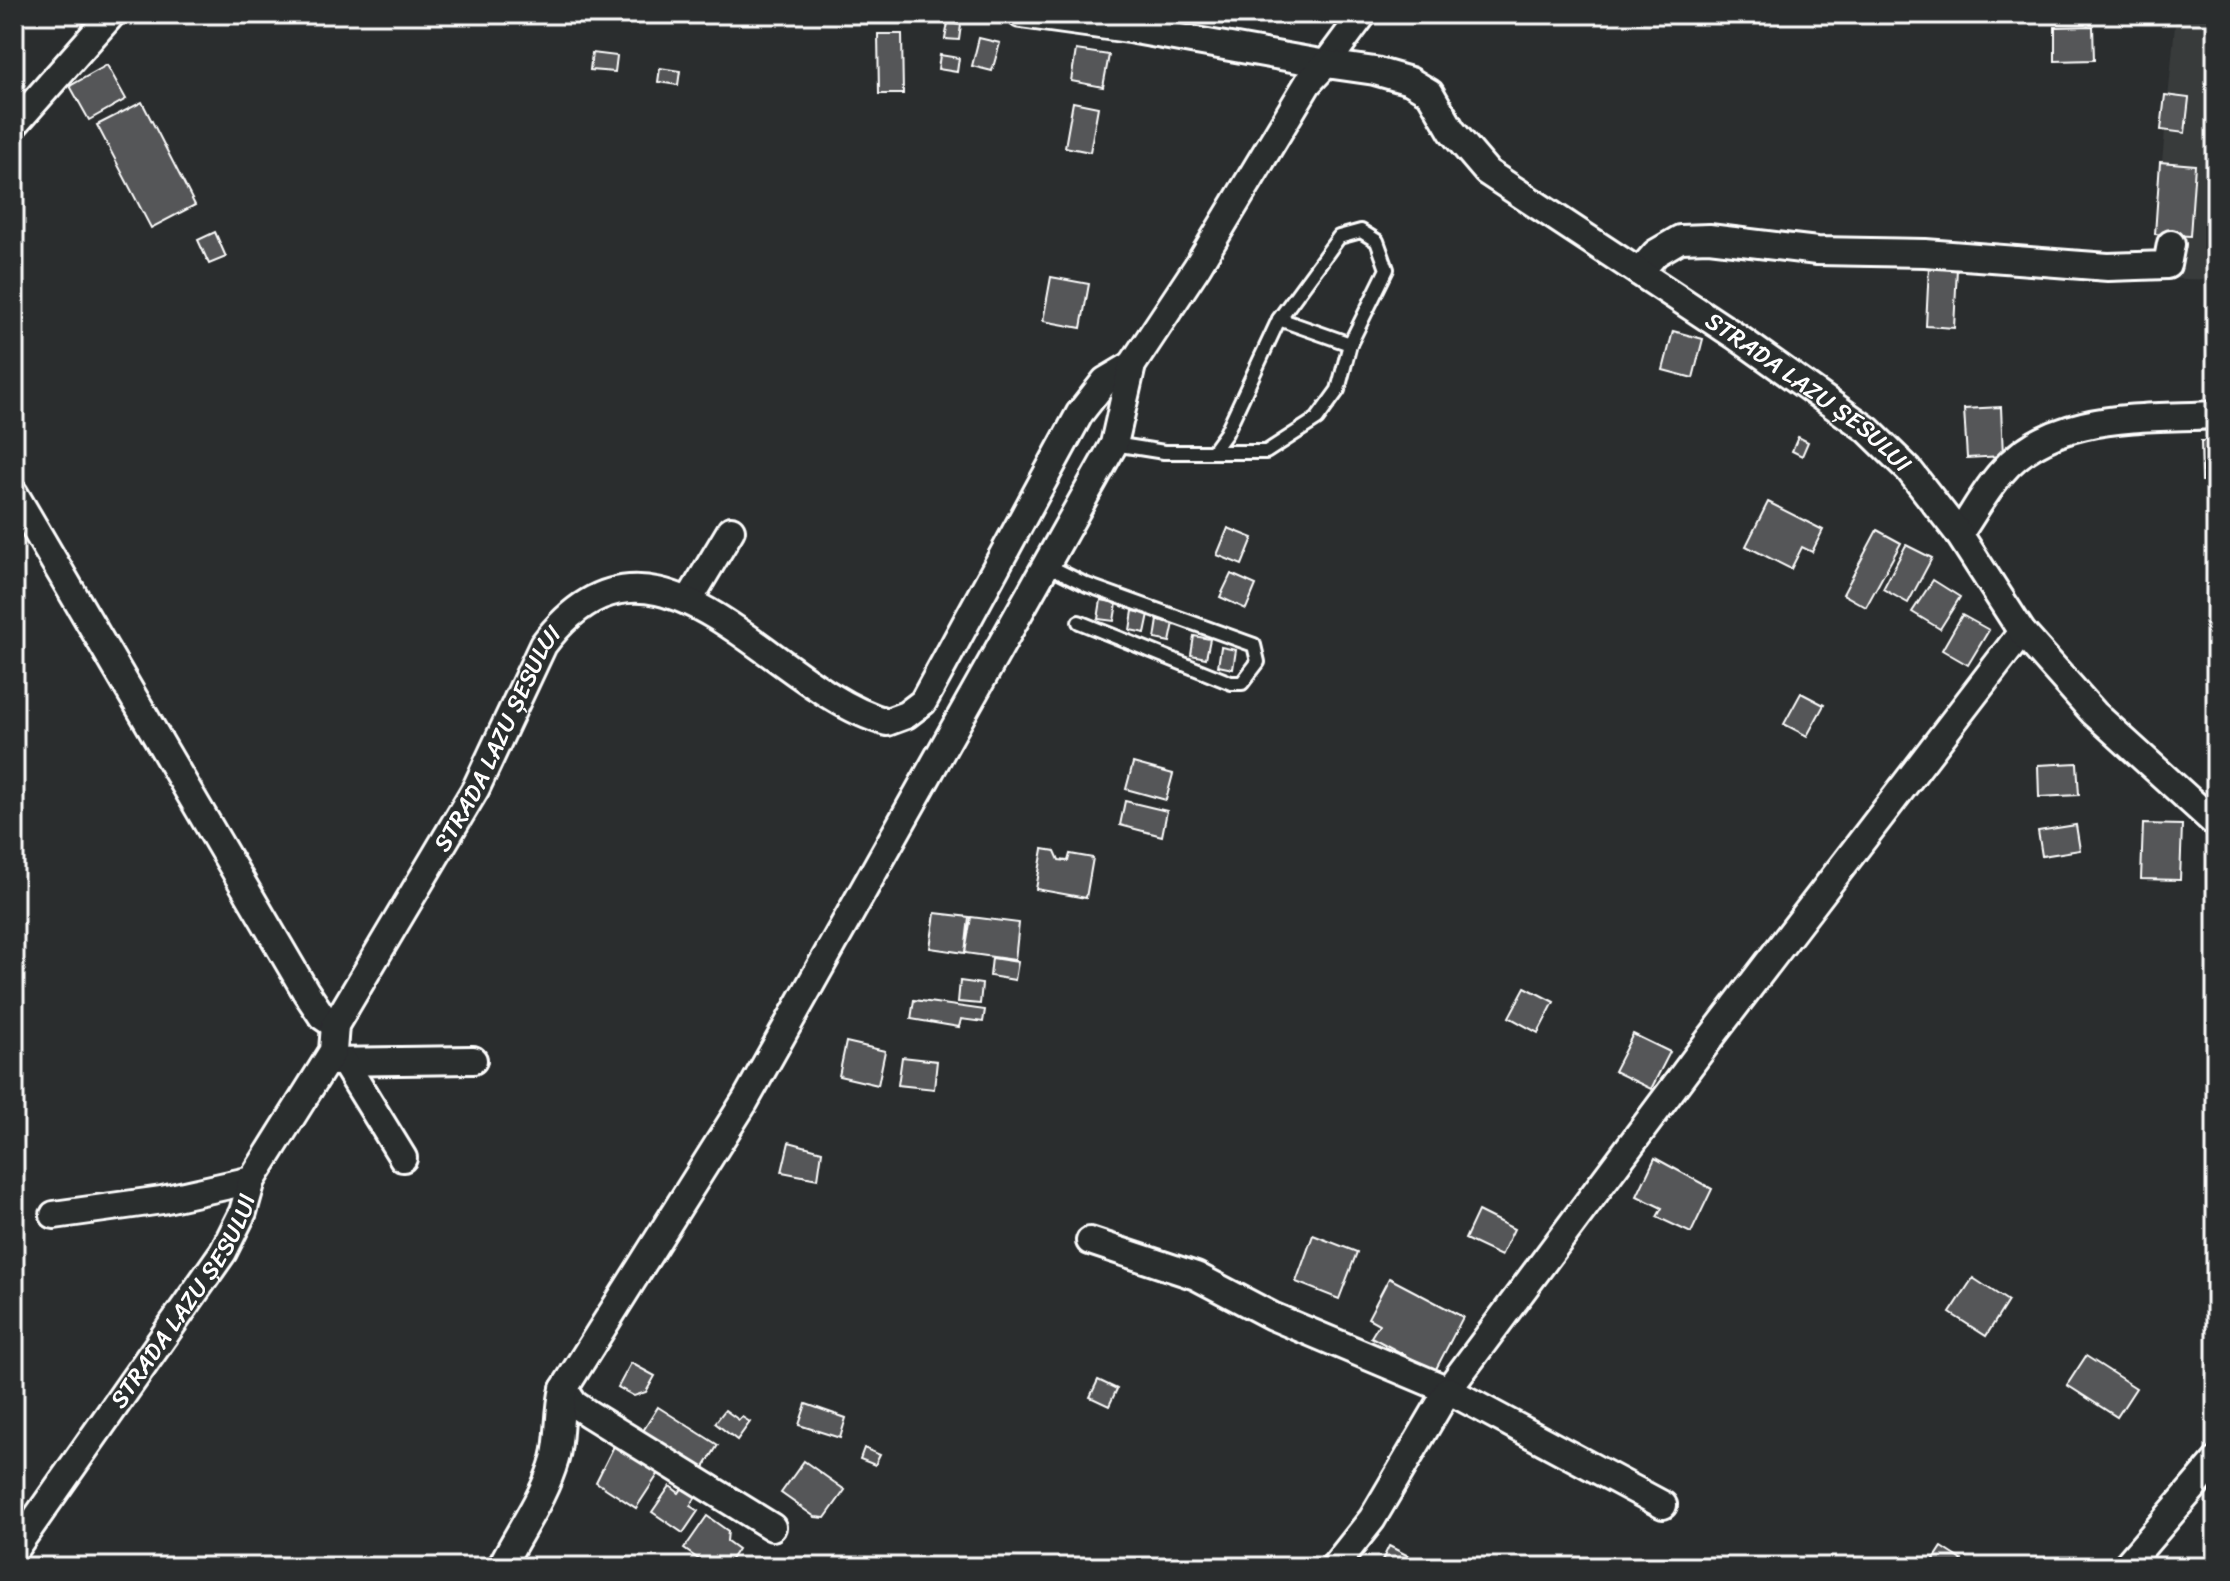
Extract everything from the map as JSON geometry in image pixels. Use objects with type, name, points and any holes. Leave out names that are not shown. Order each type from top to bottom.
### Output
[{"type":"street","points":[[14,125],[112,14]]},
{"type":"street","name":"STRADA LAZU ȘESULUI","points":[[1021,14],[1375,71],[1410,81],[1430,93],[1452,131],[1487,172],[1639,272],[1868,430],[1909,470],[1959,534],[2022,632],[2094,713],[2216,824]]},
{"type":"street","name":"STRADA LAZU ȘESULUI","points":[[501,1567],[539,1499],[556,1456],[556,1431],[564,1389],[745,1101],[1047,565],[1114,444],[1132,365],[1213,241],[1308,83],[1363,14]]},
{"type":"street","points":[[1639,272],[1656,253],[1680,239],[1709,238],[1817,251],[1925,253],[2108,267],[2167,265],[2171,244]]},
{"type":"street","name":"STRADA LAZU ȘESULUI","points":[[14,1550],[193,1300],[243,1212],[252,1180],[335,1062],[335,1025],[476,788],[530,670],[557,626],[578,606],[604,593],[636,588],[689,600],[847,707],[887,722],[906,715],[923,702],[1044,473],[1080,413],[1105,381],[1132,365]]},
{"type":"street","points":[[1959,534],[2002,471],[2035,444],[2087,423],[2216,415]]},
{"type":"street","points":[[14,493],[306,992],[322,1016],[335,1025]]},
{"type":"street","points":[[689,600],[731,530]]},
{"type":"street","points":[[1334,1567],[1372,1519],[1448,1390],[1709,1040],[2022,632]]},
{"type":"street","points":[[335,1062],[473,1060]]},
{"type":"street","points":[[335,1062],[403,1158]]},
{"type":"street","points":[[54,1215],[162,1200],[252,1180]]},
{"type":"street","points":[[1090,1241],[1196,1276],[1272,1316],[1448,1390],[1663,1505]]},
{"type":"street","points":[[564,1389],[574,1404],[589,1414],[772,1527]]},
{"type":"street","points":[[2125,1567],[2216,1461]]},
{"type":"lane","points":[[1114,444],[1164,452],[1266,452],[1317,419],[1338,390],[1350,344],[1387,269],[1377,241],[1361,231],[1339,237],[1279,319],[1226,433],[1213,451]]},
{"type":"lane","points":[[1279,319],[1350,344]]},
{"type":"lane","points":[[1047,565],[1087,585],[1254,645],[1258,662],[1242,683],[1231,683],[1079,622]]},
{"type":"shaded area","points":[[2176,14],[2216,14],[2216,280],[2151,278]]},
{"type":"building","points":[[948,23],[961,25],[959,40],[945,39]]},
{"type":"building","points":[[2093,26],[2094,60],[2055,61],[2055,27]]},
{"type":"building","points":[[878,34],[902,34],[903,94],[879,94]]},
{"type":"building","points":[[979,38],[1000,43],[992,71],[972,66]]},
{"type":"building","points":[[1076,50],[1109,55],[1103,87],[1071,81]]},
{"type":"building","points":[[592,53],[617,56],[615,72],[590,70]]},
{"type":"building","points":[[940,55],[959,58],[957,72],[938,69]]},
{"type":"building","points":[[107,65],[126,99],[89,120],[70,86]]},
{"type":"building","points":[[660,68],[680,71],[678,85],[658,82]]},
{"type":"building","points":[[2165,95],[2189,98],[2185,133],[2161,130]]},
{"type":"building","points":[[142,102],[195,205],[151,228],[97,125]]},
{"type":"building","points":[[1073,102],[1098,107],[1090,152],[1065,147]]},
{"type":"building","points":[[2160,162],[2195,165],[2190,236],[2155,234]]},
{"type":"building","points":[[215,232],[226,257],[209,264],[198,240]]},
{"type":"building","points":[[1929,266],[1957,268],[1954,328],[1926,326]]},
{"type":"building","points":[[1051,277],[1089,284],[1081,328],[1043,321]]},
{"type":"building","points":[[1673,331],[1703,339],[1693,378],[1663,370]]},
{"type":"building","points":[[2001,407],[2003,456],[1967,458],[1964,409]]},
{"type":"building","points":[[1798,437],[1808,442],[1802,456],[1792,451]]},
{"type":"building","points":[[2201,441],[2216,441],[2216,481],[2202,481]]},
{"type":"building","points":[[1768,502],[1823,530],[1812,552],[1802,547],[1791,569],[1746,546]]},
{"type":"building","points":[[1228,528],[1253,538],[1242,565],[1217,555]]},
{"type":"building","points":[[1877,530],[1901,543],[1866,607],[1843,594]]},
{"type":"building","points":[[1906,545],[1932,558],[1908,603],[1883,589]]},
{"type":"building","points":[[1231,574],[1256,585],[1246,609],[1220,597]]},
{"type":"building","points":[[1933,580],[1960,597],[1940,629],[1912,612]]},
{"type":"building","points":[[1101,600],[1117,603],[1114,621],[1098,619]]},
{"type":"building","points":[[1133,611],[1149,614],[1145,633],[1130,630]]},
{"type":"building","points":[[1962,615],[1989,630],[1968,665],[1942,650]]},
{"type":"building","points":[[1158,620],[1174,623],[1170,642],[1155,639]]},
{"type":"building","points":[[1194,636],[1210,639],[1206,658],[1191,655]]},
{"type":"building","points":[[1221,647],[1236,650],[1233,669],[1218,666]]},
{"type":"building","points":[[1801,693],[1824,705],[1807,736],[1784,724]]},
{"type":"building","points":[[1133,763],[1173,774],[1166,800],[1126,789]]},
{"type":"building","points":[[2077,763],[2079,795],[2039,797],[2038,765]]},
{"type":"building","points":[[1125,801],[1167,811],[1162,836],[1120,825]]},
{"type":"building","points":[[2143,824],[2182,825],[2180,880],[2141,879]]},
{"type":"building","points":[[2076,825],[2080,850],[2042,856],[2038,831]]},
{"type":"building","points":[[1043,849],[1055,851],[1059,860],[1068,861],[1070,854],[1093,858],[1086,898],[1036,889]]},
{"type":"building","points":[[935,913],[969,917],[965,953],[930,948]]},
{"type":"building","points":[[971,917],[1019,923],[1015,960],[965,953]]},
{"type":"building","points":[[992,958],[1018,962],[1015,980],[990,976]]},
{"type":"building","points":[[960,981],[982,984],[980,1004],[958,1002]]},
{"type":"building","points":[[1525,987],[1554,1002],[1538,1033],[1509,1017]]},
{"type":"building","points":[[914,1000],[985,1010],[983,1022],[961,1019],[959,1027],[911,1019]]},
{"type":"building","points":[[1633,1034],[1670,1052],[1651,1089],[1614,1071]]},
{"type":"building","points":[[846,1042],[885,1051],[878,1085],[839,1076]]},
{"type":"building","points":[[902,1057],[937,1061],[934,1089],[898,1085]]},
{"type":"building","points":[[789,1142],[822,1151],[818,1179],[782,1172]]},
{"type":"building","points":[[1655,1158],[1712,1189],[1691,1233],[1657,1217],[1662,1208],[1637,1196]]},
{"type":"building","points":[[1478,1211],[1514,1229],[1501,1256],[1465,1239]]},
{"type":"building","points":[[1313,1235],[1357,1252],[1339,1299],[1296,1282]]},
{"type":"building","points":[[1389,1278],[1463,1317],[1435,1371],[1371,1337],[1379,1324],[1368,1318]]},
{"type":"building","points":[[1973,1278],[2008,1301],[1986,1336],[1950,1313]]},
{"type":"building","points":[[2086,1356],[2136,1388],[2117,1417],[2067,1385]]},
{"type":"building","points":[[631,1363],[655,1376],[646,1392],[634,1396],[618,1387]]},
{"type":"building","points":[[1098,1380],[1117,1389],[1109,1406],[1090,1397]]},
{"type":"building","points":[[806,1404],[846,1418],[840,1438],[799,1425]]},
{"type":"building","points":[[658,1407],[718,1445],[698,1477],[638,1439]]},
{"type":"building","points":[[725,1410],[739,1420],[742,1417],[750,1422],[737,1440],[715,1423]]},
{"type":"building","points":[[614,1446],[629,1455],[633,1450],[659,1473],[636,1508],[596,1482]]},
{"type":"building","points":[[864,1448],[880,1455],[875,1465],[860,1459]]},
{"type":"building","points":[[804,1461],[845,1490],[825,1518],[815,1517],[781,1493]]},
{"type":"building","points":[[670,1486],[679,1493],[683,1487],[696,1497],[690,1506],[698,1511],[683,1533],[652,1512]]},
{"type":"building","points":[[707,1516],[728,1531],[727,1541],[738,1549],[726,1567],[710,1567],[684,1549]]},
{"type":"building","points":[[1389,1546],[1430,1567],[1379,1567]]},
{"type":"building","points":[[1942,1547],[1962,1560],[1958,1567],[1929,1567]]}]
